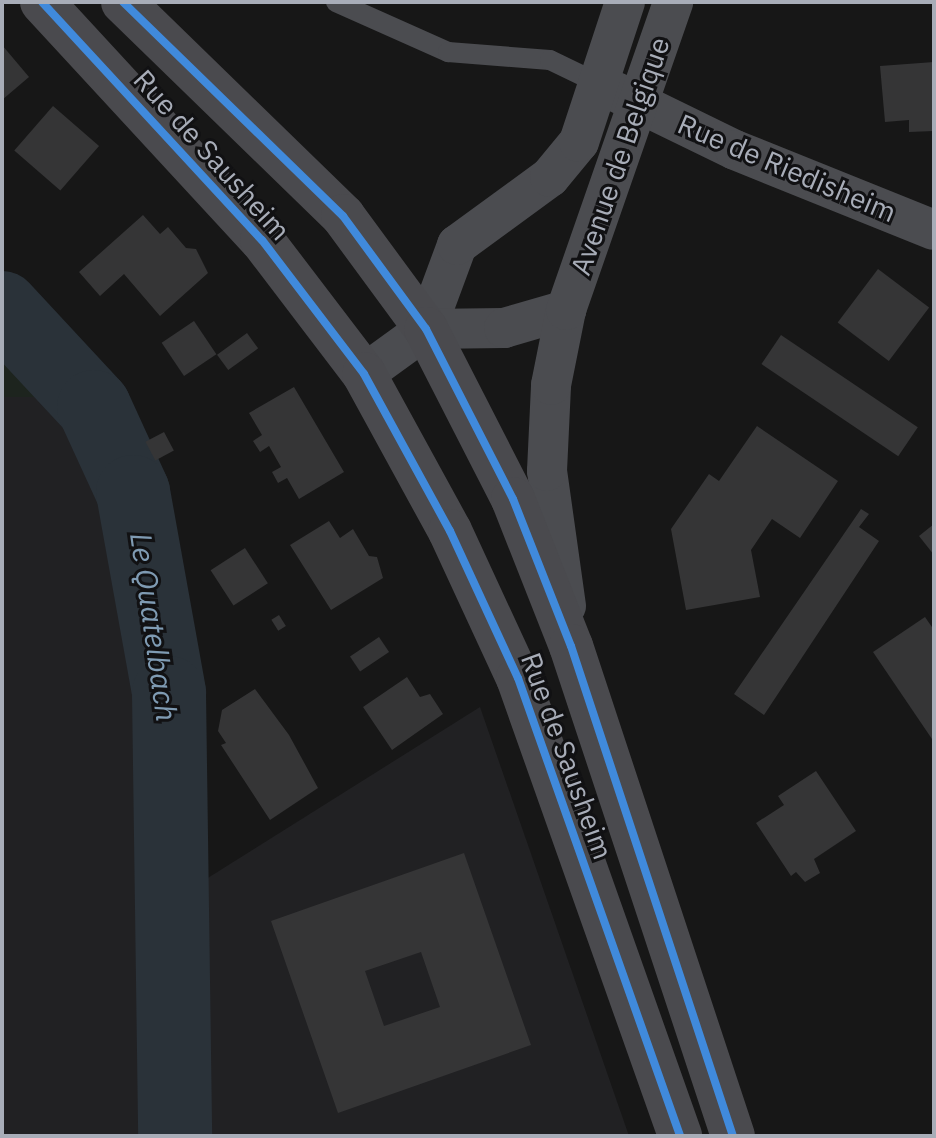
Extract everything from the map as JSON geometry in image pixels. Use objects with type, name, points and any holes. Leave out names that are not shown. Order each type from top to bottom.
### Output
[{"type":"main road","name":"Rue de Sausheim","points":[[42,2],[262,240],[364,374],[450,531],[518,678],[680,1136]]},
{"type":"main road","name":"Rue de Sausheim","points":[[123,2],[343,216],[426,329],[513,499],[571,646],[733,1136]]},
{"type":"street","name":"Avenue de Belgique","points":[[566,310],[504,328],[426,329],[457,245],[550,177],[579,142],[602,85],[625,2]]},
{"type":"street","name":"Avenue de Belgique","points":[[571,646],[547,471],[549,403],[566,310],[641,104],[673,2]]},
{"type":"street","name":"Rue de Riedisheim","points":[[602,85],[735,150],[934,230]]},
{"type":"street","points":[[364,374],[426,329]]},
{"type":"lane","points":[[336,2],[448,52],[550,60],[602,85]]},
{"type":"shaded area","points":[[2,321],[76,397],[2,397]]},
{"type":"shaded area","points":[[2,397],[76,397],[195,886],[480,707],[629,1136],[2,1136]]},
{"type":"building","points":[[2,45],[29,77],[2,100]]},
{"type":"building","points":[[934,62],[934,131],[909,132],[909,120],[885,122],[880,66]]},
{"type":"building","points":[[53,106],[99,146],[60,191],[14,151]]},
{"type":"building","points":[[143,215],[160,234],[168,227],[186,248],[196,249],[208,273],[160,316],[124,274],[100,296],[79,272]]},
{"type":"building","points":[[878,269],[929,308],[889,361],[838,323]]},
{"type":"building","points":[[194,321],[216,354],[184,376],[162,343]]},
{"type":"building","points":[[247,333],[258,348],[228,370],[217,355]]},
{"type":"building","points":[[781,335],[918,427],[898,456],[761,364]]},
{"type":"building","points":[[294,387],[344,472],[299,499],[287,478],[278,483],[272,472],[281,467],[269,446],[260,452],[253,441],[262,435],[249,413]]},
{"type":"building","points":[[757,426],[838,481],[800,538],[772,519],[751,550],[760,597],[686,610],[671,529],[709,474],[719,481]]},
{"type":"building","points":[[164,432],[174,451],[155,460],[145,442]]},
{"type":"building","points":[[861,509],[869,514],[859,527],[879,541],[764,715],[734,694]]},
{"type":"building","points":[[329,521],[340,538],[353,529],[369,556],[377,557],[383,578],[331,610],[290,545]]},
{"type":"building","points":[[934,524],[934,555],[919,536]]},
{"type":"building","points":[[245,548],[268,583],[233,606],[211,570]]},
{"type":"building","points":[[279,615],[286,626],[278,631],[271,620]]},
{"type":"building","points":[[925,617],[934,630],[934,742],[873,652]]},
{"type":"building","points":[[379,637],[389,652],[360,671],[350,657]]},
{"type":"building","points":[[407,677],[420,697],[430,694],[443,714],[392,750],[363,707]]},
{"type":"building","points":[[255,689],[289,735],[318,788],[270,820],[221,745],[226,743],[218,731],[222,710]]},
{"type":"building","points":[[816,771],[856,831],[814,859],[820,873],[805,882],[796,872],[791,876],[756,823],[784,805],[778,796]]},
{"type":"building","points":[[464,853],[531,1045],[338,1113],[271,921]],"holes":[[[421,952],[440,1007],[384,1026],[365,971]]]},
{"type":"waterway","name":"Le Quatelbach","points":[[2,308],[94,407],[133,492],[169,693],[175,1136]]},
{"type":"cycle path","points":[[42,2],[262,240],[364,374],[450,531],[518,678],[680,1136]]},
{"type":"cycle path","points":[[123,2],[343,216],[426,329],[513,499],[571,646],[733,1136]]}]
